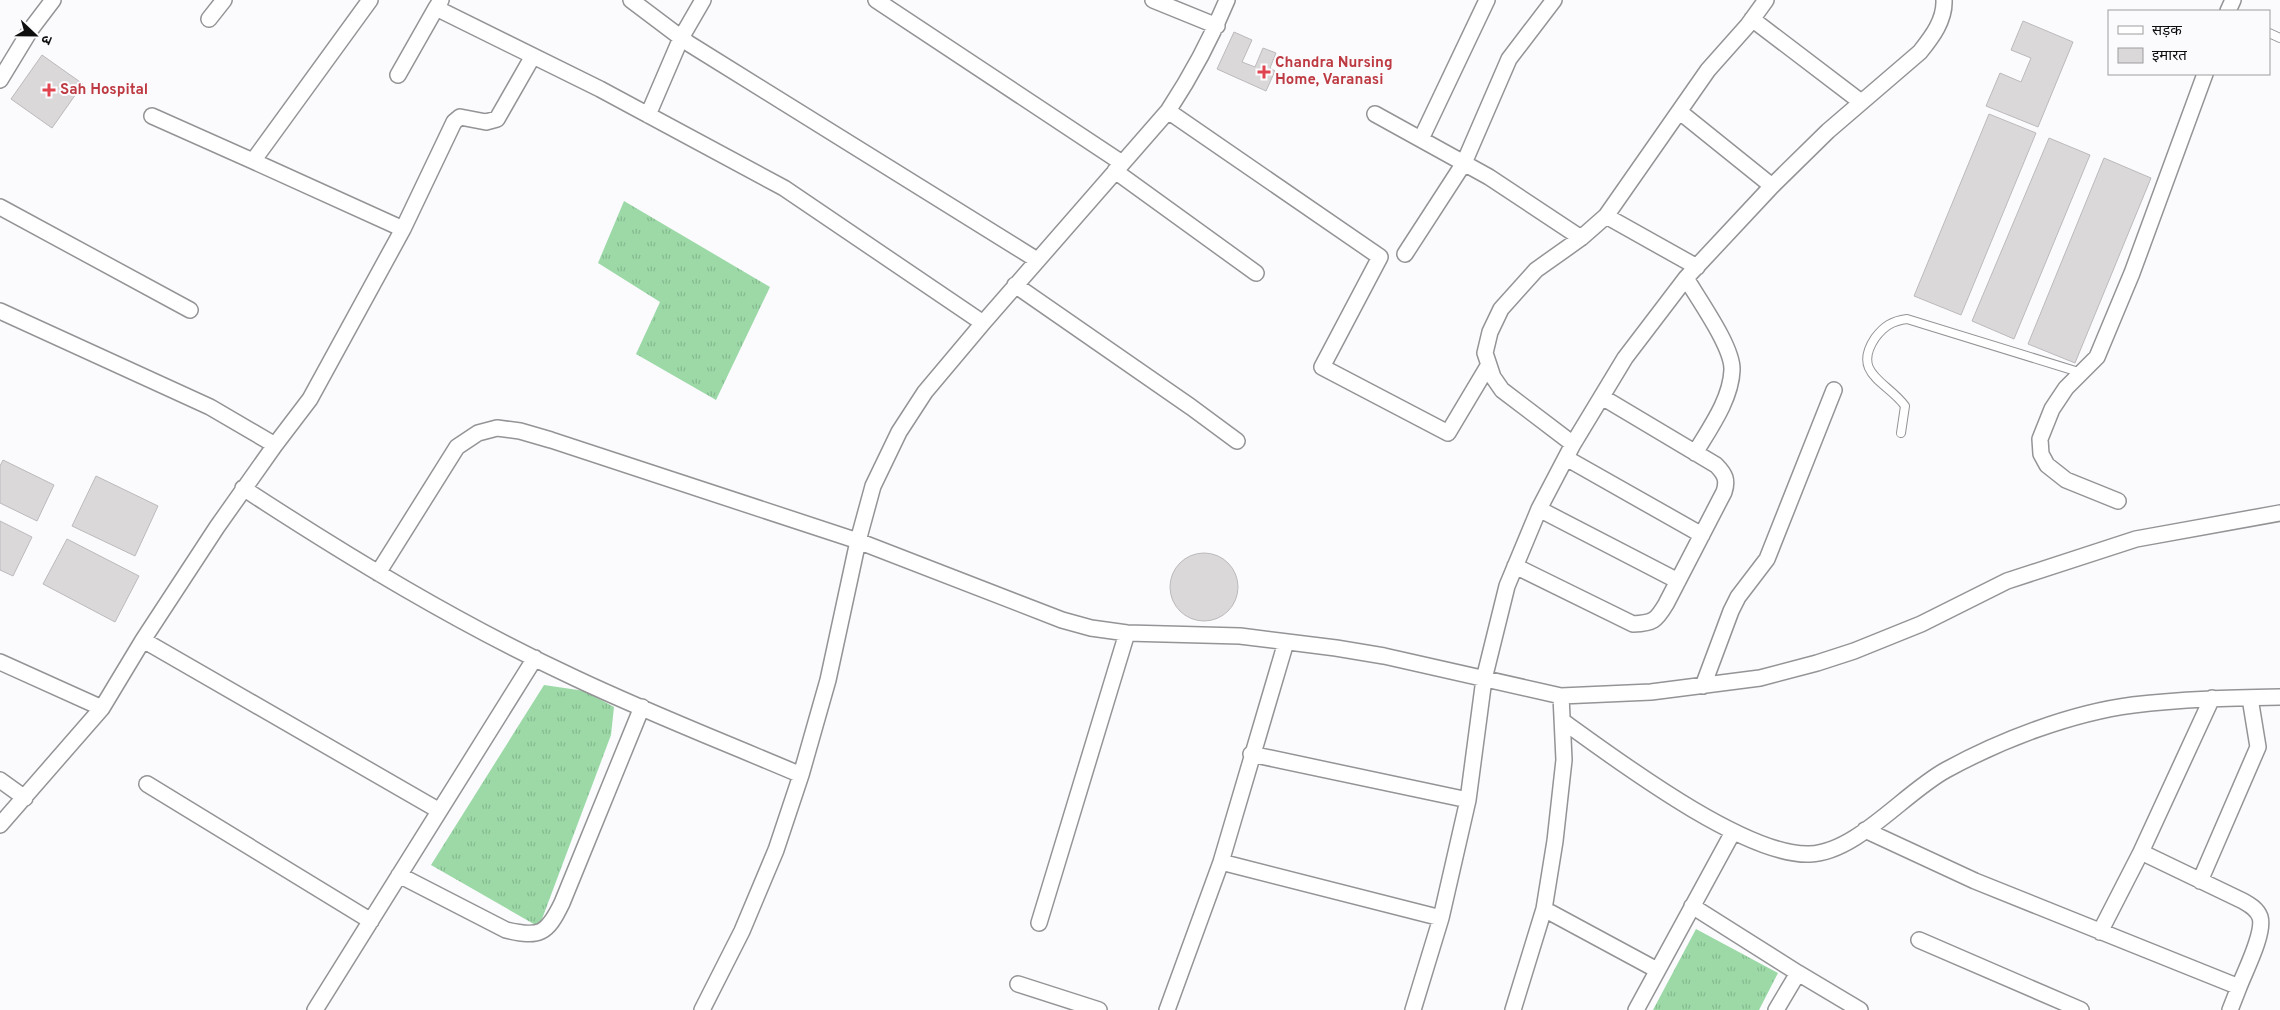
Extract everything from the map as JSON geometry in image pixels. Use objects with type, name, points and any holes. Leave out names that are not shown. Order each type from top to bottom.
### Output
[{"type":"street","points":[[0,80],[31,30],[53,0]]},
{"type":"street","points":[[209,19],[224,0]]},
{"type":"street","points":[[253,161],[370,0]]},
{"type":"street","points":[[631,0],[681,38],[1037,260]]},
{"type":"street","points":[[648,115],[681,38],[703,0]]},
{"type":"street","points":[[876,0],[1118,167],[1256,273]]},
{"type":"street","points":[[1153,0],[1217,26]]},
{"type":"street","points":[[702,1010],[749,913],[776,850],[801,775],[828,680],[858,541],[873,486],[899,432],[925,392],[1015,285],[1168,111],[1186,83],[1217,26],[1228,0]]},
{"type":"street","points":[[1421,139],[1487,0]]},
{"type":"street","points":[[1405,254],[1464,164],[1509,60],[1554,0]]},
{"type":"street","points":[[1573,444],[1502,390],[1488,366],[1485,353],[1490,332],[1501,310],[1536,270],[1581,238],[1606,216],[1708,70],[1766,0]]},
{"type":"street","points":[[1413,1010],[1441,918],[1468,800],[1484,679],[1507,586],[1539,510],[1573,444],[1625,358],[1686,278],[1772,186],[1861,102],[1920,52],[1931,39],[1939,24],[1944,0]]},
{"type":"street","points":[[398,75],[438,4],[784,188],[983,323]]},
{"type":"street","points":[[1752,19],[1861,102]]},
{"type":"street","points":[[0,825],[102,708],[143,640],[243,488],[310,399],[402,229],[454,122],[460,117],[486,122],[497,119],[533,56]]},
{"type":"street","points":[[2118,500],[2066,480],[2046,464],[2040,454],[2040,438],[2052,408],[2066,388],[2097,357],[2132,273],[2205,75]]},
{"type":"street","points":[[1168,111],[1380,257],[1322,367],[1448,433],[1488,366]]},
{"type":"street","points":[[1680,112],[1772,186]]},
{"type":"street","points":[[1375,114],[1523,198],[1581,238]]},
{"type":"street","points":[[152,116],[402,229]]},
{"type":"street","points":[[0,207],[190,310]]},
{"type":"street","points":[[1606,216],[1697,267]]},
{"type":"street","points":[[1686,278],[1729,350],[1733,368],[1730,383],[1721,407],[1695,453]]},
{"type":"street","points":[[1015,285],[1192,407],[1237,441]]},
{"type":"street","points":[[0,311],[210,407],[275,445]]},
{"type":"street","points":[[1703,686],[1730,611],[1738,596],[1766,559],[1834,390]]},
{"type":"street","points":[[1515,566],[1633,624],[1647,624],[1656,619],[1702,535],[1727,483],[1724,473],[1716,465],[1602,397]]},
{"type":"street","points":[[378,573],[457,447],[478,433],[497,428],[520,431],[551,440],[858,541],[1062,620],[1091,628],[1127,632],[1240,636],[1384,656],[1561,696],[1634,694],[1760,678],[1854,651],[1921,624],[2006,581],[2136,539],[2280,513]]},
{"type":"street","points":[[1566,458],[1702,535]]},
{"type":"street","points":[[243,488],[378,573],[535,658],[642,707],[801,775]]},
{"type":"street","points":[[1539,510],[1678,581]]},
{"type":"street","points":[[1039,923],[1127,632]]},
{"type":"street","points":[[143,640],[438,810]]},
{"type":"street","points":[[1167,1010],[1220,862],[1286,642]]},
{"type":"street","points":[[315,1010],[438,810],[535,658]]},
{"type":"street","points":[[0,662],[102,708]]},
{"type":"street","points":[[1513,1010],[1544,909],[1561,795],[1564,760],[1564,722],[1561,696]]},
{"type":"street","points":[[1564,722],[1661,788],[1733,832],[1786,851],[1808,854],[1828,852],[1847,842],[1919,787],[1946,770],[2032,732],[2081,716],[2131,705],[2212,698],[2280,697]]},
{"type":"street","points":[[2100,932],[2141,852],[2212,698]]},
{"type":"street","points":[[2200,881],[2258,747],[2250,698]]},
{"type":"street","points":[[399,875],[506,930],[537,934],[546,930],[562,903],[642,707]]},
{"type":"street","points":[[1251,754],[1468,800]]},
{"type":"street","points":[[0,780],[25,798]]},
{"type":"street","points":[[147,784],[371,921]]},
{"type":"street","points":[[1865,830],[1976,881],[2239,987]]},
{"type":"street","points":[[1636,1010],[1733,832]]},
{"type":"street","points":[[2141,852],[2243,901],[2254,908],[2260,916],[2261,925],[2258,939],[2230,1010]]},
{"type":"street","points":[[1220,862],[1441,918]]},
{"type":"street","points":[[1692,906],[1860,1010]]},
{"type":"street","points":[[1544,909],[1657,970]]},
{"type":"street","points":[[1919,940],[2080,1010]]},
{"type":"street","points":[[1776,1010],[1798,973]]},
{"type":"street","points":[[1018,984],[1099,1010]]},
{"type":"lane","points":[[1901,433],[1905,406],[1894,394],[1874,379],[1868,370],[1867,357],[1871,344],[1881,330],[1893,321],[1906,319],[2082,372]]},
{"type":"green space","points":[[624,201],[770,287],[716,400],[636,354],[660,302],[598,263]]},
{"type":"green space","points":[[544,685],[585,691],[614,707],[611,735],[539,927],[431,865]]},
{"type":"green space","points":[[1696,929],[1778,973],[1759,1010],[1653,1010]]},
{"type":"building","points":[[2023,21],[2073,42],[2038,127],[1986,106],[2000,73],[2021,82],[2031,58],[2011,50]]},
{"type":"building","points":[[1234,32],[1252,40],[1242,62],[1255,67],[1263,48],[1276,53],[1270,68],[1275,71],[1266,91],[1217,69]]},
{"type":"building","points":[[42,55],[83,84],[52,128],[11,99]]},
{"type":"building","points":[[1989,114],[2036,133],[1961,315],[1914,296]]},
{"type":"building","points":[[2049,138],[2090,155],[2014,339],[1972,321]]},
{"type":"building","points":[[2104,158],[2151,178],[2075,363],[2028,344]]},
{"type":"building","points":[[3,460],[54,485],[37,521],[0,503],[0,466]]},
{"type":"building","points":[[96,476],[158,506],[135,556],[72,526]]},
{"type":"building","points":[[0,521],[32,537],[13,576],[0,570]]},
{"type":"building","points":[[67,539],[139,576],[115,622],[43,584]]},
{"type":"building","points":[[1197,553],[1211,553],[1223,558],[1233,568],[1238,580],[1238,594],[1233,606],[1223,616],[1211,621],[1197,621],[1185,616],[1175,606],[1170,594],[1170,580],[1175,568],[1185,558]]},
{"type":"place","name":"Chandra Nursing Home, Varanasi","points":[[1264,72]]},
{"type":"place","name":"Sah Hospital","points":[[49,90]]}]
